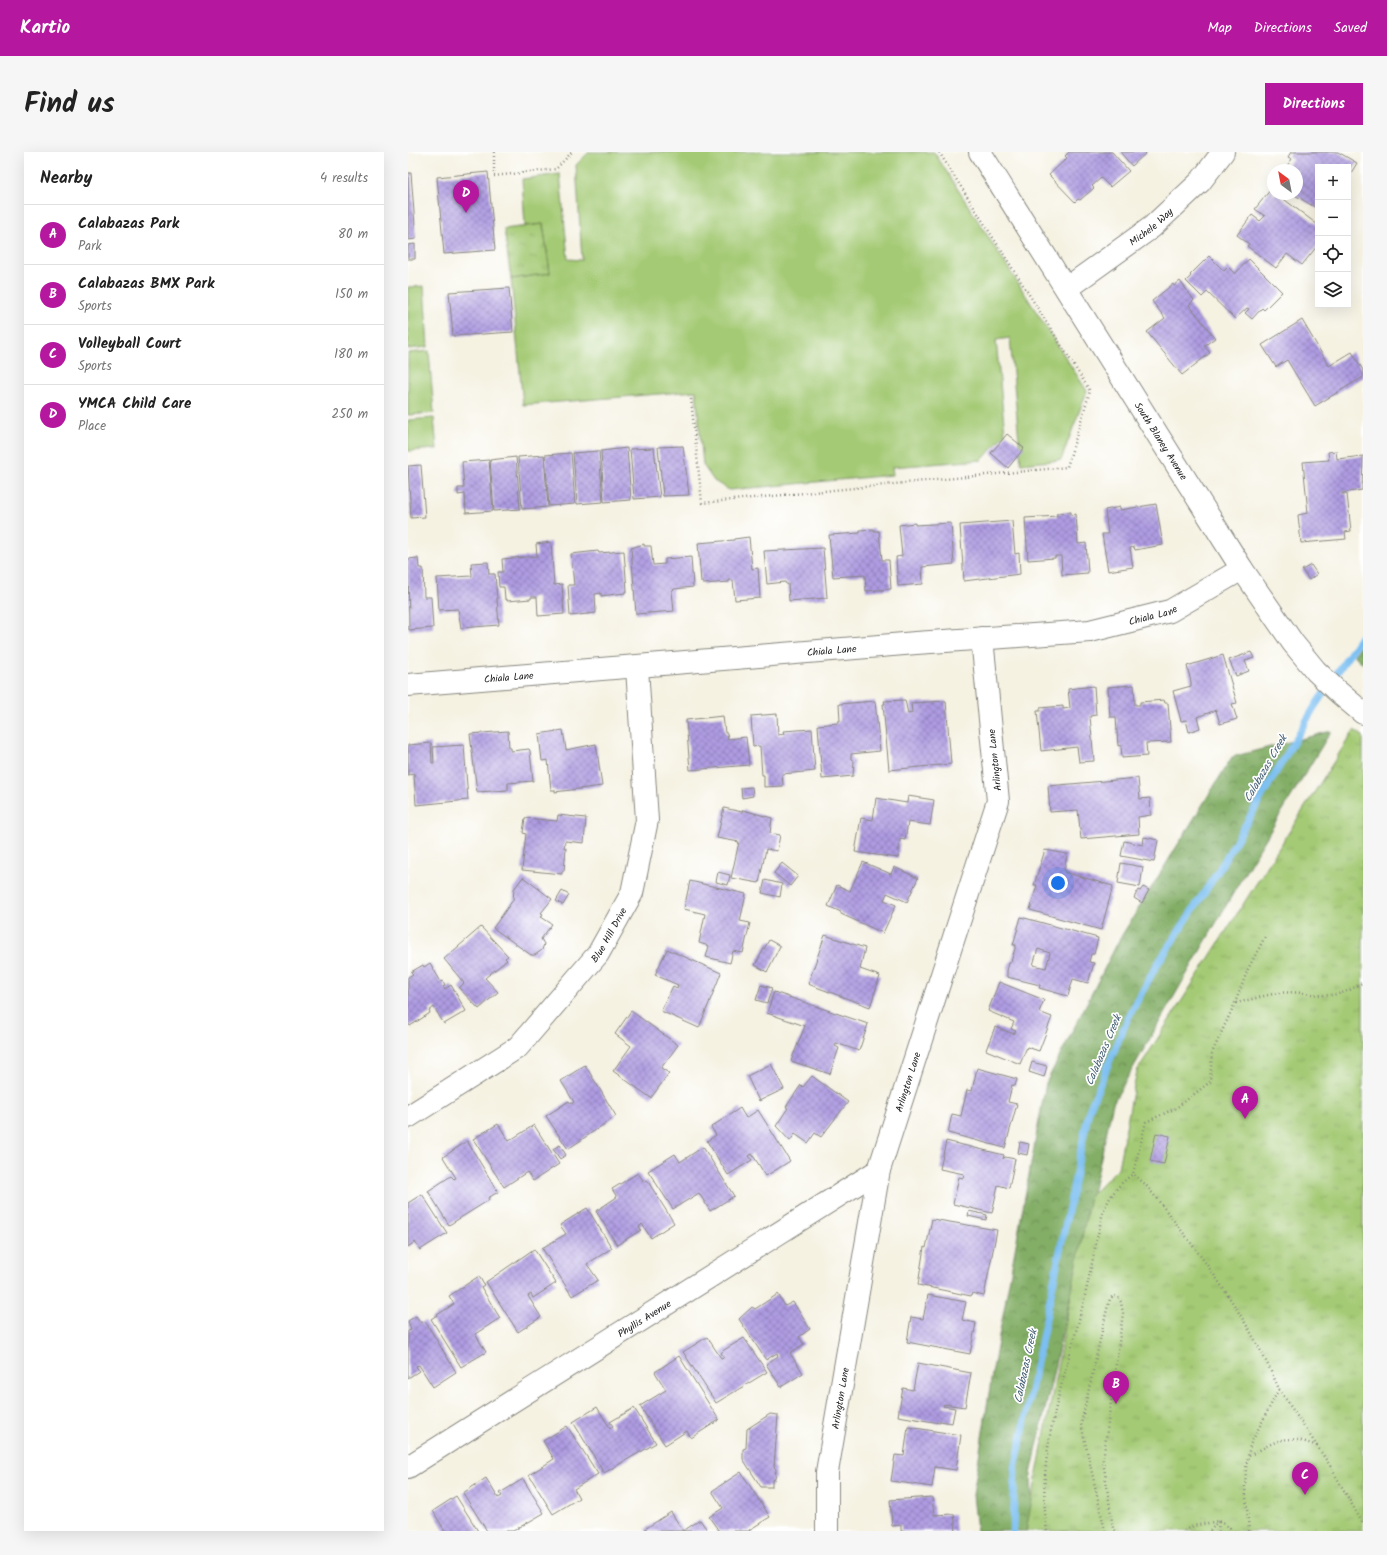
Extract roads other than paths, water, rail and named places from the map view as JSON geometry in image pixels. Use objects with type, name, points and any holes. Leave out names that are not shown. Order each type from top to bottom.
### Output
[{"type":"street","name":"South Blaney Avenue","points":[[980,152],[1067,288],[1242,569],[1294,643],[1316,671],[1363,713]]},
{"type":"street","name":"Michele Way","points":[[1067,288],[1152,226],[1200,182],[1223,152]]},
{"type":"street","name":"Chiala Lane","points":[[408,685],[637,668],[982,638],[1090,631],[1170,611],[1242,569]]},
{"type":"street","name":"Arlington Lane","points":[[827,1531],[827,1472],[879,1170],[998,801],[982,638]]},
{"type":"street","name":"Blue Hill Drive","points":[[408,1117],[518,1047],[598,954],[632,893],[647,820],[637,668]]},
{"type":"street","name":"Phyllis Avenue","points":[[408,1466],[879,1170]]},
{"type":"waterway","name":"Calabazas Creek","points":[[1013,1531],[1015,1469],[1089,1110],[1128,1018],[1155,968],[1217,873],[1315,706],[1363,634]]},
{"type":"place","name":"YMCA Child Care","points":[[466,213]]},
{"type":"place","name":"Calabazas Park","points":[[1245,1119]]},
{"type":"place","name":"Calabazas BMX Park","points":[[1116,1404]]},
{"type":"place","name":"Volleyball Court","points":[[1305,1495]]}]
